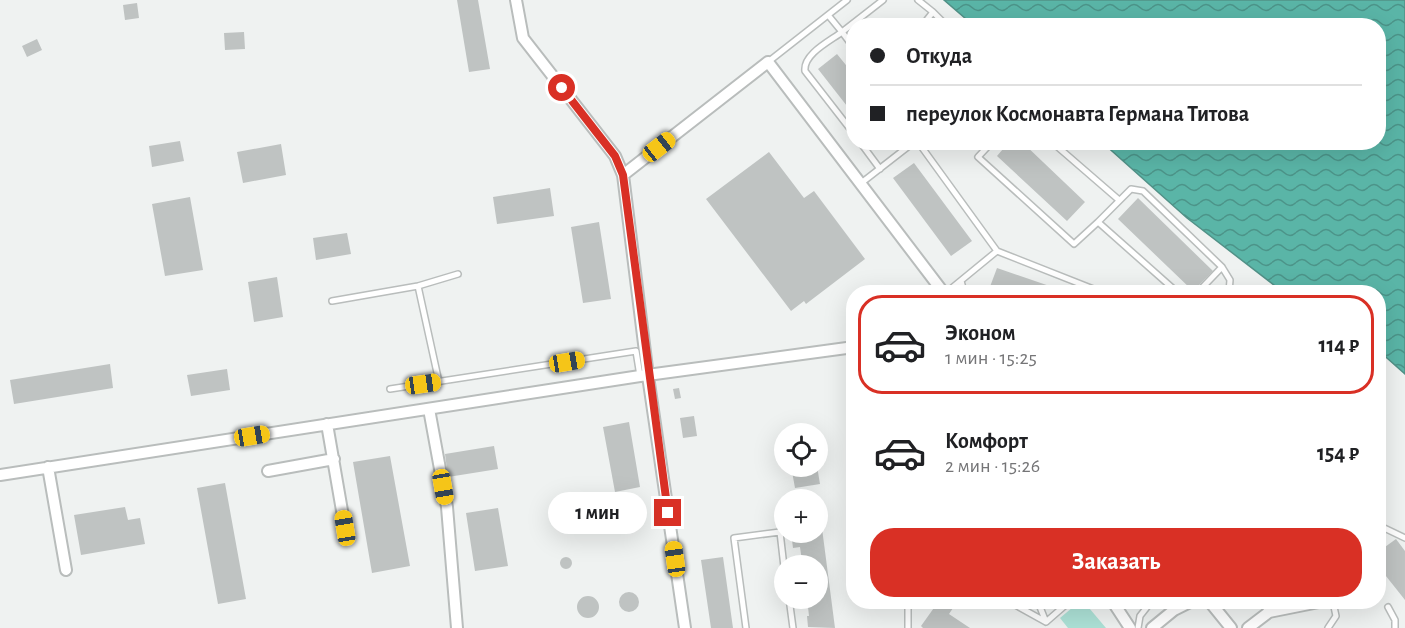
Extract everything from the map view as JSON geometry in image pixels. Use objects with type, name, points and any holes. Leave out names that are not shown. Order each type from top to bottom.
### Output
[{"type":"street","points":[[516,0],[523,38],[615,156],[623,175],[644,376],[684,628]]},
{"type":"street","points":[[623,175],[768,62],[939,285]]},
{"type":"street","points":[[0,475],[644,376],[846,348]]},
{"type":"street","points":[[429,409],[447,507],[457,628]]},
{"type":"street","points":[[327,424],[345,528]]},
{"type":"street","points":[[268,471],[334,459]]},
{"type":"street","points":[[48,467],[66,570]]},
{"type":"street","points":[[1118,609],[1130,628]]},
{"type":"street","points":[[1152,628],[1176,609]]},
{"type":"street","points":[[1216,609],[1231,628]]},
{"type":"street","points":[[1248,628],[1269,612],[1284,609]]},
{"type":"lane","points":[[768,62],[847,0]]},
{"type":"lane","points":[[860,18],[883,0]]},
{"type":"lane","points":[[918,0],[939,18]]},
{"type":"lane","points":[[928,18],[933,12]]},
{"type":"lane","points":[[828,15],[846,37]]},
{"type":"lane","points":[[846,29],[811,56],[804,66],[808,76],[846,124]]},
{"type":"lane","points":[[866,150],[880,169]]},
{"type":"lane","points":[[860,184],[905,150]]},
{"type":"lane","points":[[922,150],[997,251],[1083,285]]},
{"type":"lane","points":[[985,150],[978,157],[1074,244],[1131,189],[1148,193],[1222,267],[1230,280],[1230,285]]},
{"type":"lane","points":[[1061,150],[1119,200]]},
{"type":"lane","points":[[1098,222],[1169,285]]},
{"type":"lane","points":[[955,285],[997,251]]},
{"type":"lane","points":[[1205,285],[1222,267]]},
{"type":"lane","points":[[332,301],[418,286],[459,274]]},
{"type":"lane","points":[[961,281],[962,285]]},
{"type":"lane","points":[[418,286],[439,382]]},
{"type":"lane","points":[[390,389],[636,351],[644,376]]},
{"type":"lane","points":[[1386,529],[1405,538]]},
{"type":"lane","points":[[746,628],[734,538],[780,532],[783,555]]},
{"type":"lane","points":[[1388,607],[1395,620],[1395,628]]},
{"type":"lane","points":[[790,609],[793,628]]},
{"type":"lane","points":[[908,609],[908,628]]},
{"type":"lane","points":[[1023,609],[1046,622]]},
{"type":"lane","points":[[1041,609],[1046,622]]},
{"type":"lane","points":[[1046,622],[1061,609]]},
{"type":"lane","points":[[1138,628],[1140,616],[1146,609]]},
{"type":"lane","points":[[1328,628],[1336,616],[1334,609]]},
{"type":"shaded area","points":[[1071,609],[1090,609],[1106,628],[1068,628],[1060,618]]},
{"type":"water","points":[[944,0],[1405,0],[1405,374],[1386,357],[1386,285],[1274,285],[1187,218],[1111,150],[1386,150],[1386,18],[965,18]]},
{"type":"building","points":[[457,0],[478,0],[490,69],[469,72]]},
{"type":"building","points":[[137,3],[139,18],[125,20],[123,5]]},
{"type":"building","points":[[244,32],[245,49],[225,50],[224,33]]},
{"type":"building","points":[[37,39],[42,50],[27,57],[22,46]]},
{"type":"building","points":[[837,54],[846,65],[846,105],[818,69]]},
{"type":"building","points":[[180,141],[184,161],[152,167],[149,146]]},
{"type":"building","points":[[281,144],[286,175],[243,183],[237,152]]},
{"type":"building","points":[[1002,150],[1030,150],[1085,202],[1067,221],[997,156]]},
{"type":"building","points":[[769,152],[804,198],[814,191],[865,259],[806,304],[804,301],[791,311],[706,199]]},
{"type":"building","points":[[914,163],[972,241],[951,256],[893,178]]},
{"type":"building","points":[[550,188],[554,216],[497,224],[493,197]]},
{"type":"building","points":[[190,197],[203,270],[165,276],[152,204]]},
{"type":"building","points":[[1138,198],[1213,271],[1199,285],[1187,285],[1118,219]]},
{"type":"building","points":[[599,222],[611,299],[583,303],[571,227]]},
{"type":"building","points":[[347,233],[351,254],[316,260],[313,238]]},
{"type":"building","points":[[997,268],[1047,285],[991,285]]},
{"type":"building","points":[[277,277],[283,317],[254,322],[248,282]]},
{"type":"building","points":[[110,364],[113,388],[14,404],[10,380]]},
{"type":"building","points":[[227,369],[230,390],[191,396],[187,375]]},
{"type":"building","points":[[679,388],[681,398],[675,399],[673,389]]},
{"type":"building","points":[[694,416],[697,436],[683,438],[680,418]]},
{"type":"building","points":[[629,422],[640,487],[615,492],[603,427]]},
{"type":"building","points":[[494,446],[498,469],[448,477],[445,454]]},
{"type":"building","points":[[390,456],[410,566],[372,573],[353,462]]},
{"type":"building","points":[[793,477],[819,477],[820,484],[795,488]]},
{"type":"building","points":[[225,483],[246,599],[218,604],[197,488]]},
{"type":"building","points":[[125,507],[128,520],[140,518],[145,544],[81,555],[74,515]]},
{"type":"building","points":[[498,508],[508,566],[475,571],[466,513]]},
{"type":"building","points":[[1396,539],[1405,551],[1405,600],[1386,576],[1386,546]]},
{"type":"building","points":[[792,543],[824,543],[825,555],[801,555],[800,547],[793,548]]},
{"type":"building","points":[[568,557],[571,558],[571,568],[564,569],[561,568],[560,561],[561,558]]},
{"type":"building","points":[[723,557],[733,628],[711,628],[701,560]]},
{"type":"building","points":[[828,574],[835,628],[808,627],[807,616],[809,616],[808,609],[828,609]]},
{"type":"building","points":[[625,592],[633,592],[639,598],[639,606],[633,612],[625,612],[619,606],[619,598]]},
{"type":"building","points":[[588,596],[596,599],[599,607],[596,615],[588,618],[580,615],[577,607],[580,599]]},
{"type":"building","points":[[933,609],[952,609],[949,614],[970,628],[923,628],[921,626]]},
{"type":"route","points":[[562,88],[615,156],[623,175],[668,513]]}]
